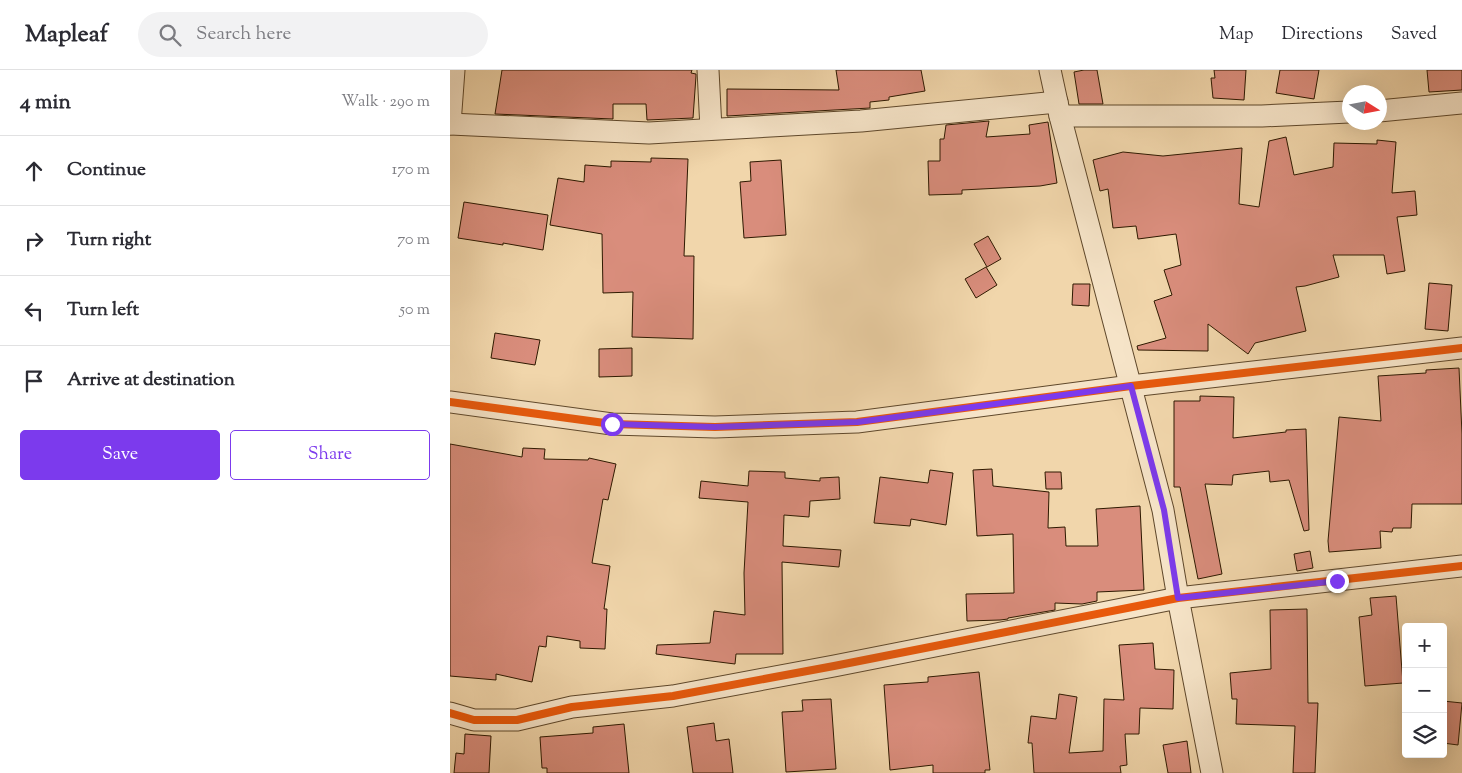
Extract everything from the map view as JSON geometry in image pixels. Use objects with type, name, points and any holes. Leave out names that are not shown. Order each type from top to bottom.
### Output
[{"type":"street","points":[[454,70],[450,124],[649,133],[1058,109],[1262,116],[1342,112]]},
{"type":"street","points":[[708,70],[711,129]]},
{"type":"street","points":[[1050,70],[1058,109],[1164,510],[1178,598],[1212,773]]},
{"type":"street","points":[[1387,110],[1462,103]]},
{"type":"street","points":[[450,402],[612,424],[715,427],[858,422],[1131,386],[1462,348]]},
{"type":"street","points":[[450,713],[474,720],[517,720],[572,707],[673,696],[1178,598],[1462,566]]},
{"type":"building","points":[[502,70],[692,70],[691,73],[696,74],[693,118],[647,120],[646,104],[613,104],[613,119],[495,114]]},
{"type":"building","points":[[836,70],[921,70],[925,91],[889,97],[889,100],[870,102],[870,108],[727,116],[727,89],[839,90]]},
{"type":"building","points":[[1097,70],[1103,104],[1079,104],[1074,72]]},
{"type":"building","points":[[1214,70],[1246,70],[1244,100],[1213,98],[1211,78],[1215,78]]},
{"type":"building","points":[[1280,70],[1319,70],[1314,99],[1276,93]]},
{"type":"building","points":[[1427,70],[1462,70],[1462,90],[1429,92]]},
{"type":"building","points":[[989,121],[986,137],[1030,134],[1029,125],[1048,122],[1057,183],[1040,186],[962,190],[962,194],[929,195],[928,161],[940,161],[940,139],[944,139],[946,125]]},
{"type":"building","points":[[1286,137],[1294,175],[1333,167],[1334,143],[1377,144],[1377,140],[1396,142],[1392,193],[1415,191],[1417,215],[1397,217],[1405,271],[1387,274],[1384,255],[1333,255],[1339,277],[1296,287],[1306,331],[1255,343],[1248,354],[1208,324],[1208,351],[1138,350],[1137,346],[1166,338],[1154,301],[1172,295],[1164,270],[1181,265],[1176,234],[1138,239],[1136,226],[1113,228],[1108,189],[1100,191],[1093,160],[1123,152],[1163,156],[1242,148],[1239,204],[1259,207],[1269,141]]},
{"type":"building","points":[[651,158],[688,159],[684,256],[694,256],[693,339],[632,337],[633,292],[603,293],[602,234],[550,225],[558,178],[584,182],[585,165],[611,167],[611,161],[651,162]]},
{"type":"building","points":[[781,160],[786,235],[744,238],[740,182],[751,181],[750,162]]},
{"type":"building","points":[[464,202],[548,215],[543,250],[458,238]]},
{"type":"building","points":[[988,236],[1001,259],[987,267],[974,244]]},
{"type":"building","points":[[986,267],[997,285],[976,298],[965,279]]},
{"type":"building","points":[[1429,283],[1452,285],[1448,331],[1425,329]]},
{"type":"building","points":[[1073,284],[1090,284],[1089,306],[1072,305]]},
{"type":"building","points":[[495,333],[540,340],[535,365],[491,358]]},
{"type":"building","points":[[632,348],[632,376],[599,377],[599,349]]},
{"type":"building","points":[[1459,368],[1462,434],[1462,504],[1412,504],[1411,528],[1393,528],[1392,532],[1380,531],[1381,548],[1329,552],[1328,541],[1339,417],[1381,421],[1378,376],[1426,373],[1426,370]]},
{"type":"building","points":[[1200,396],[1234,397],[1233,438],[1306,429],[1309,530],[1304,531],[1289,480],[1270,482],[1269,471],[1233,475],[1232,485],[1205,484],[1222,574],[1198,579],[1180,487],[1174,487],[1174,401],[1200,401]]},
{"type":"building","points":[[450,444],[522,457],[523,448],[545,449],[544,459],[588,460],[589,458],[616,464],[608,500],[603,499],[592,563],[610,566],[604,609],[607,609],[605,649],[580,648],[580,641],[547,636],[546,647],[539,646],[532,682],[496,674],[496,680],[450,676]]},
{"type":"building","points":[[992,469],[993,486],[1049,492],[1048,528],[1065,527],[1066,546],[1098,546],[1096,509],[1140,506],[1144,590],[1097,592],[1097,601],[1082,604],[1055,603],[1055,610],[1000,620],[967,621],[966,594],[1014,593],[1013,534],[977,536],[973,470]]},
{"type":"building","points":[[930,470],[953,473],[946,525],[911,519],[910,526],[874,523],[880,477],[928,483]]},
{"type":"building","points":[[749,471],[785,472],[785,478],[820,481],[820,478],[839,477],[840,499],[810,501],[809,517],[784,515],[783,546],[841,550],[839,567],[782,562],[783,654],[736,654],[735,664],[656,654],[657,645],[710,643],[714,611],[745,615],[744,573],[748,502],[699,498],[701,481],[748,486]]},
{"type":"building","points":[[1045,472],[1061,472],[1062,489],[1046,489]]},
{"type":"building","points":[[1310,551],[1313,568],[1297,571],[1294,554]]},
{"type":"building","points":[[1396,596],[1402,683],[1365,686],[1359,617],[1372,615],[1370,598]]},
{"type":"building","points":[[1307,609],[1308,703],[1318,703],[1315,773],[1293,773],[1295,726],[1236,724],[1237,699],[1232,699],[1230,673],[1271,669],[1270,610]]},
{"type":"building","points":[[1153,643],[1155,669],[1174,670],[1173,709],[1140,708],[1139,734],[1125,734],[1127,765],[1120,766],[1121,773],[1034,773],[1032,743],[1028,743],[1031,716],[1056,719],[1059,694],[1077,697],[1069,753],[1103,751],[1104,699],[1124,700],[1119,645]]},
{"type":"building","points":[[979,672],[990,770],[985,770],[985,773],[933,773],[933,765],[890,770],[884,685],[928,682],[928,677]]},
{"type":"building","points":[[831,699],[836,769],[786,772],[782,712],[803,711],[802,700]]},
{"type":"building","points":[[1447,701],[1462,703],[1458,745],[1447,744]]},
{"type":"building","points":[[714,723],[716,741],[729,739],[733,773],[693,773],[687,727]]},
{"type":"building","points":[[624,724],[629,773],[547,773],[547,768],[542,768],[540,737],[593,733],[593,727]]},
{"type":"building","points":[[465,734],[491,736],[489,773],[454,773],[456,753],[464,754]]},
{"type":"building","points":[[1187,741],[1191,773],[1168,773],[1163,745]]},
{"type":"cycle path","points":[[450,402],[612,424],[715,427],[857,422],[1131,386],[1462,348]]},
{"type":"cycle path","points":[[450,713],[474,720],[517,720],[572,707],[673,696],[1178,598],[1462,566]]},
{"type":"route","points":[[612,424],[715,427],[858,422],[1131,386],[1164,510],[1178,598],[1337,581]]}]
